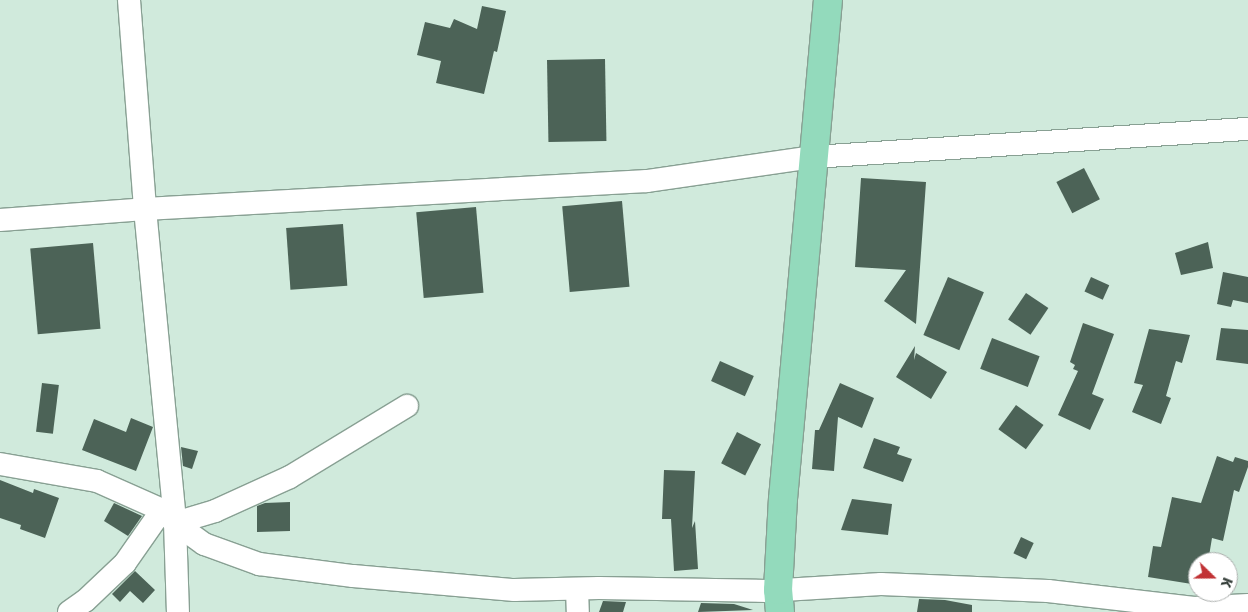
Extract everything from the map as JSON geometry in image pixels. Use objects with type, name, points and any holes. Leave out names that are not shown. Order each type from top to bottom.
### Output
[{"type":"main road","points":[[779,601],[783,499],[828,0]]},
{"type":"street","points":[[129,0],[178,612]]},
{"type":"street","points":[[0,220],[145,209],[646,181],[813,158],[1248,129]]},
{"type":"street","points":[[69,612],[85,601],[169,517],[215,511],[290,477],[407,406]]},
{"type":"street","points":[[0,464],[98,481],[169,517],[204,544],[259,564],[353,576],[514,590],[577,589],[779,601],[882,584],[1048,591],[1193,610],[1248,605]]},
{"type":"street","points":[[577,589],[578,612]]},
{"type":"building","points":[[482,6],[506,11],[497,52],[494,51],[484,94],[436,83],[441,61],[417,55],[425,22],[450,28],[454,19],[477,29]]},
{"type":"building","points":[[605,59],[606,141],[548,142],[547,60]]},
{"type":"building","points":[[1084,168],[1100,199],[1072,213],[1056,182]]},
{"type":"building","points":[[861,178],[926,182],[916,324],[884,301],[906,270],[855,267]]},
{"type":"building","points":[[622,201],[629,287],[570,292],[562,206]]},
{"type":"building","points":[[476,207],[483,293],[424,298],[416,212]]},
{"type":"building","points":[[343,224],[347,286],[290,290],[286,228]]},
{"type":"building","points":[[1208,242],[1213,268],[1181,275],[1175,253]]},
{"type":"building","points":[[93,243],[100,329],[38,334],[30,248]]},
{"type":"building","points":[[1223,272],[1248,277],[1248,303],[1233,300],[1231,307],[1217,304]]},
{"type":"building","points":[[948,277],[984,292],[959,350],[923,335]]},
{"type":"building","points":[[1091,277],[1109,285],[1103,300],[1084,292]]},
{"type":"building","points":[[1026,293],[1048,308],[1030,335],[1008,320]]},
{"type":"building","points":[[1083,323],[1114,334],[1092,394],[1104,399],[1090,430],[1058,415],[1078,371],[1073,369],[1075,365],[1070,362]]},
{"type":"building","points":[[1221,328],[1248,330],[1248,364],[1216,360]]},
{"type":"building","points":[[1149,329],[1190,335],[1182,363],[1176,361],[1166,396],[1171,398],[1161,424],[1132,412],[1143,385],[1134,383]]},
{"type":"building","points":[[992,338],[1040,356],[1028,387],[980,369]]},
{"type":"building","points":[[915,346],[914,360],[916,353],[947,372],[931,399],[896,377]]},
{"type":"building","points":[[720,361],[754,376],[745,396],[711,381]]},
{"type":"building","points":[[42,383],[59,385],[53,434],[36,432]]},
{"type":"building","points":[[840,383],[874,398],[862,428],[838,417],[834,471],[812,469],[815,430],[819,430]]},
{"type":"building","points":[[1016,405],[1044,425],[1026,449],[998,429]]},
{"type":"building","points":[[131,418],[153,427],[136,471],[82,450],[94,419],[126,432]]},
{"type":"building","points":[[737,432],[761,444],[745,475],[721,463]]},
{"type":"building","points":[[874,438],[900,447],[897,454],[912,459],[903,482],[863,468]]},
{"type":"building","points":[[181,447],[198,451],[192,469],[183,466]]},
{"type":"building","points":[[1217,456],[1233,462],[1235,457],[1248,461],[1248,467],[1239,492],[1234,490],[1223,541],[1212,538],[1210,552],[1188,552],[1188,583],[1148,577],[1153,546],[1161,547],[1172,497],[1201,503]]},
{"type":"building","points":[[664,470],[695,471],[692,528],[695,521],[698,569],[674,571],[671,519],[662,519]]},
{"type":"building","points":[[0,480],[33,493],[34,489],[59,498],[45,538],[20,529],[21,525],[0,518]]},
{"type":"building","points":[[852,499],[892,504],[888,535],[841,530]]},
{"type":"building","points":[[290,502],[290,531],[257,532],[257,506],[265,503]]},
{"type":"building","points":[[114,503],[142,516],[128,536],[104,521]]},
{"type":"building","points":[[1021,537],[1034,543],[1026,559],[1013,553]]},
{"type":"building","points":[[135,571],[155,590],[143,603],[130,591],[120,602],[112,594]]},
{"type":"building","points":[[919,599],[945,600],[972,605],[972,612],[917,612]]},
{"type":"building","points":[[603,601],[626,602],[623,612],[599,612]]},
{"type":"building","points":[[701,603],[734,604],[753,610],[698,612]]}]
